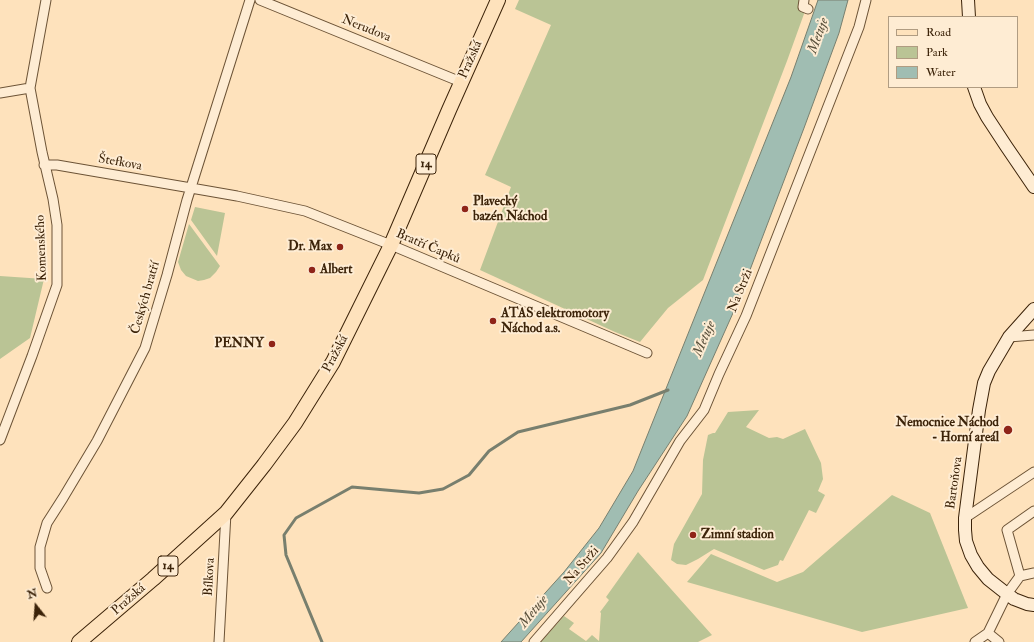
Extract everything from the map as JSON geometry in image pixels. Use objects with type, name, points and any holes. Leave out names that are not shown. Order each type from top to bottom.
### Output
[{"type":"main road","name":"Pražská","points":[[79,642],[154,579],[226,513],[295,423],[329,368],[391,245],[498,0]]},
{"type":"street","name":"Komenského","points":[[0,440],[57,285],[57,225],[30,88],[46,0]]},
{"type":"street","name":"Českých bratří","points":[[47,588],[40,568],[40,547],[47,523],[97,441],[145,348],[183,214],[250,0]]},
{"type":"street","name":"Nerudova","points":[[260,0],[461,82]]},
{"type":"street","points":[[804,0],[803,7],[808,9]]},
{"type":"street","name":"Na Strži","points":[[534,642],[607,558],[634,522],[680,441],[704,410],[746,316],[859,27],[866,0]]},
{"type":"street","points":[[968,0],[969,16]]},
{"type":"street","points":[[0,93],[30,88]]},
{"type":"street","points":[[974,88],[980,104],[987,117],[1034,187]]},
{"type":"street","name":"Štefkova","points":[[44,164],[191,188]]},
{"type":"street","name":"Bratří Čapků","points":[[191,188],[306,211],[391,245],[647,353]]},
{"type":"street","name":"Bartoňova","points":[[1034,308],[1009,337],[989,371],[984,383],[965,518],[966,541],[971,555],[988,580],[1019,601],[1034,605]]},
{"type":"street","points":[[1009,337],[1034,335]]},
{"type":"street","points":[[965,518],[1034,472]]},
{"type":"street","points":[[1020,576],[1007,530],[1034,511]]},
{"type":"street","name":"Bílkova","points":[[219,642],[226,513]]},
{"type":"street","points":[[976,642],[988,633],[1007,594],[1020,576],[1034,573]]},
{"type":"street","points":[[988,633],[999,642]]},
{"type":"green space","points":[[519,0],[809,0],[703,280],[668,308],[640,342],[480,270],[511,187],[485,175],[551,25],[515,9]]},
{"type":"green space","points":[[195,207],[225,213],[217,256],[191,220]]},
{"type":"green space","points":[[189,224],[220,266],[210,278],[204,280],[198,281],[186,276],[181,270],[178,262]]},
{"type":"green space","points":[[0,276],[44,279],[30,338],[0,359]]},
{"type":"green space","points":[[759,410],[746,427],[769,438],[777,437],[783,439],[805,429],[821,463],[823,479],[818,491],[825,495],[816,513],[809,510],[783,561],[780,560],[778,565],[764,570],[714,549],[686,565],[677,564],[671,560],[674,544],[702,494],[703,460],[708,435],[715,433],[728,412]]},
{"type":"green space","points":[[892,495],[930,513],[968,608],[862,632],[687,582],[711,554],[777,582],[803,572]]},
{"type":"green space","points":[[638,552],[712,635],[698,642],[541,642],[564,616],[574,623],[569,629],[586,641],[592,635],[599,641],[600,612],[609,600],[606,597]]},
{"type":"water","name":"Metuje","points":[[818,0],[848,0],[839,33],[737,304],[687,416],[638,491],[601,553],[521,642],[501,642],[564,572],[599,528],[633,471],[791,77]]},
{"type":"waterway","points":[[322,642],[286,555],[284,535],[296,518],[352,487],[419,493],[443,489],[469,475],[489,451],[518,432],[630,405],[668,390]]},
{"type":"place","name":"Plavecký bazén Náchod","points":[[465,209]]},
{"type":"place","name":"Dr. Max","points":[[340,247]]},
{"type":"place","name":"Albert","points":[[312,270]]},
{"type":"place","name":"ATAS elektromotory Náchod a.s.","points":[[493,321]]},
{"type":"place","name":"PENNY","points":[[272,344]]},
{"type":"place","name":"Nemocnice Náchod - Horní areál","points":[[1008,430]]},
{"type":"place","name":"Zimní stadion","points":[[693,535]]}]
